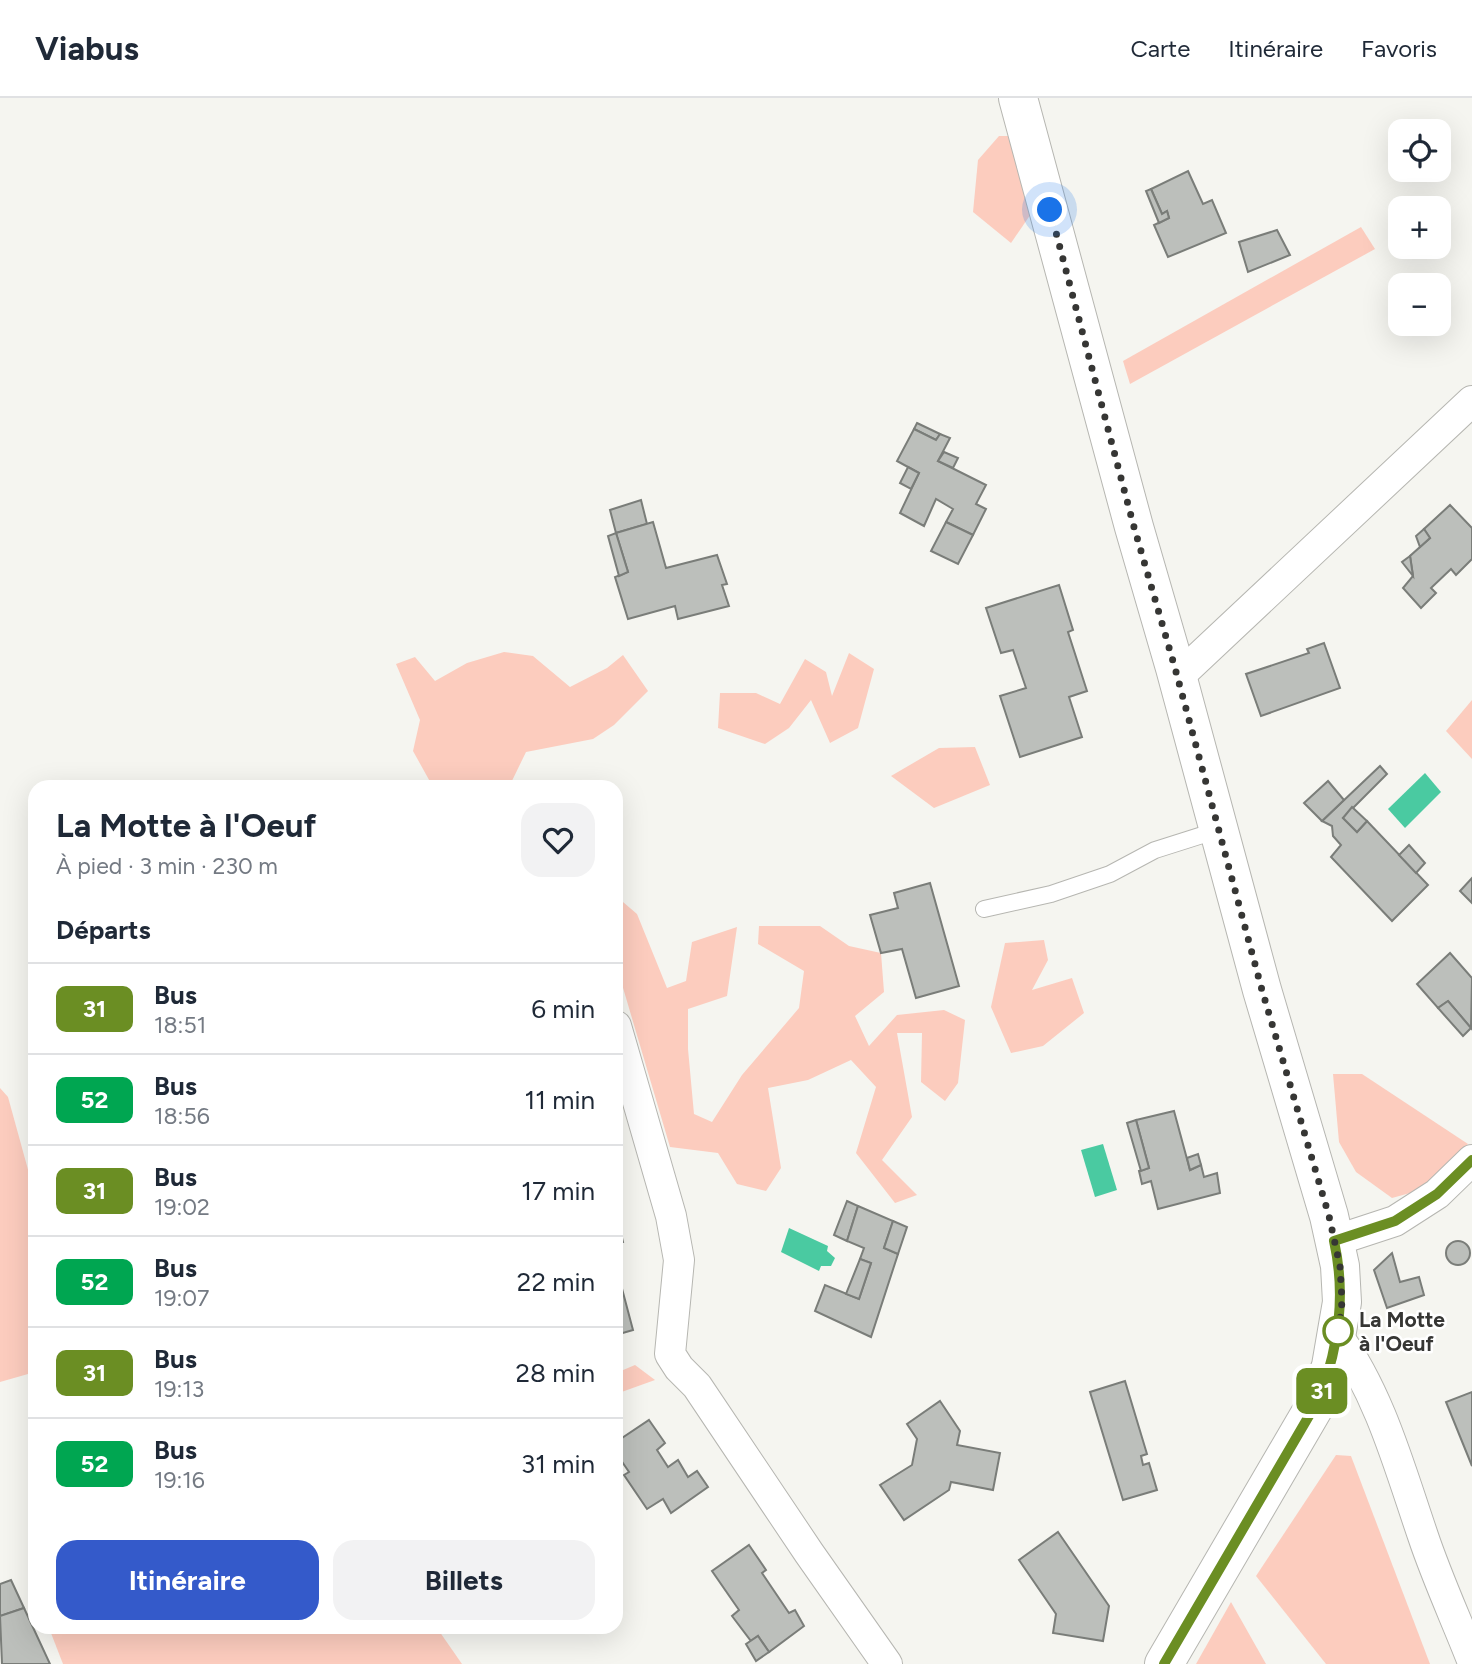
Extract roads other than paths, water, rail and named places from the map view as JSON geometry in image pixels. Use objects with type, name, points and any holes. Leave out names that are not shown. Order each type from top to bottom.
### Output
[{"type":"street","points":[[1018,98],[1134,527],[1178,677],[1340,1266],[1342,1302],[1338,1335],[1320,1397],[1164,1664]]},
{"type":"street","points":[[1178,677],[1472,401]]},
{"type":"street","points":[[623,1050],[671,1216],[679,1260],[670,1353],[679,1368],[697,1386],[887,1664]]},
{"type":"street","points":[[1334,1241],[1395,1221],[1437,1194],[1472,1160]]},
{"type":"street","points":[[1338,1335],[1358,1363],[1370,1388],[1424,1540],[1472,1660]]},
{"type":"lane","points":[[984,909],[1052,894],[1110,874],[1155,850],[1218,830]]},
{"type":"place","name":"La Motte à l'Oeuf","points":[[1338,1331]]}]
